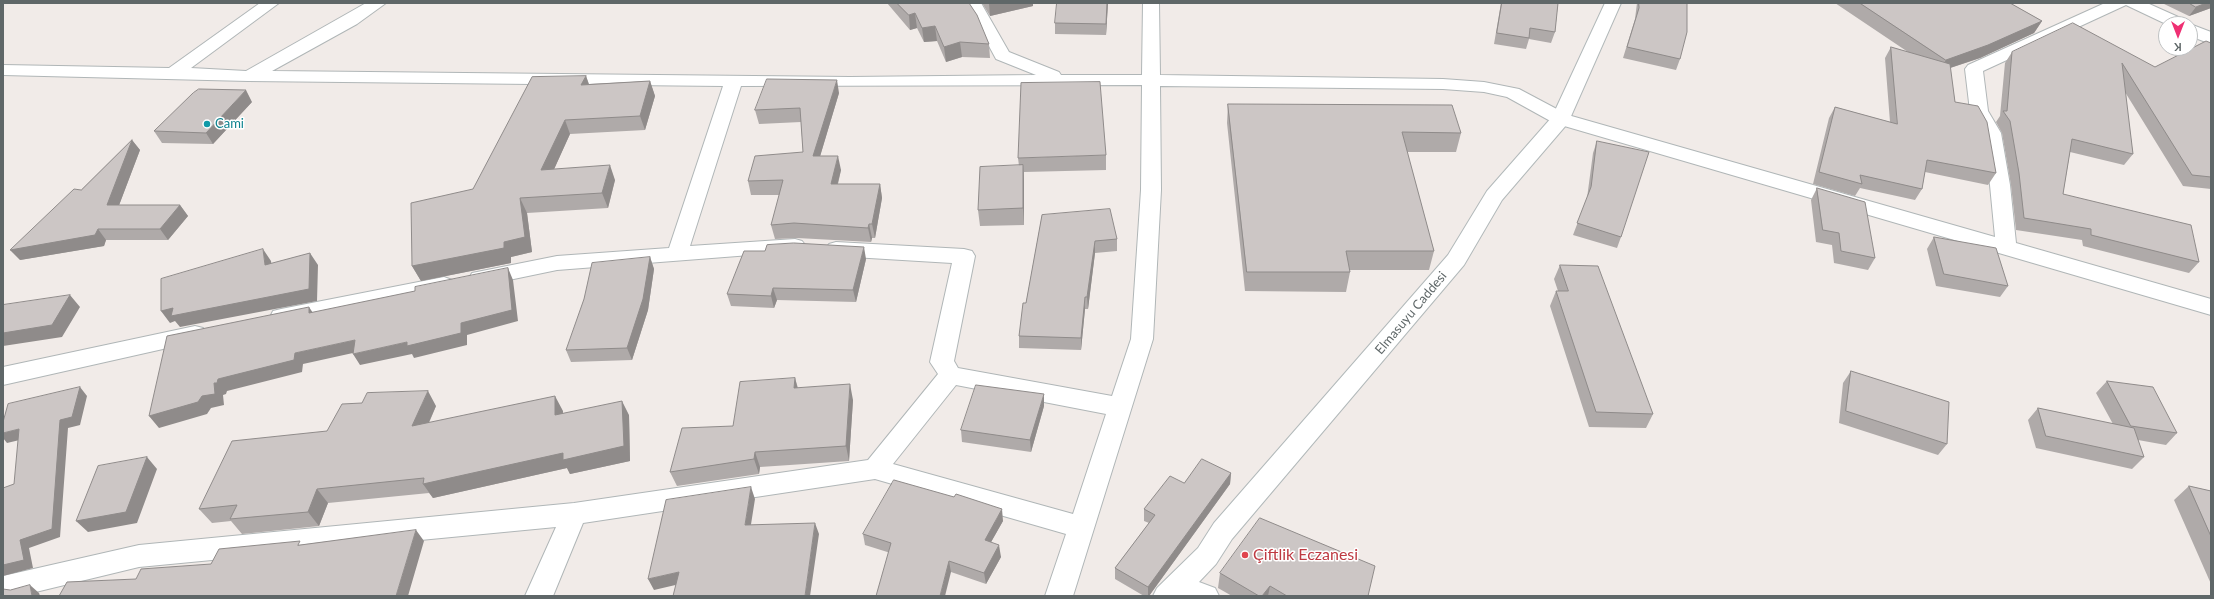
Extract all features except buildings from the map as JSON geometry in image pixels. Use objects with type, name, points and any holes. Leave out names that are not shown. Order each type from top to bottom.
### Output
[{"type":"street","points":[[173,73],[271,3]]},
{"type":"street","points":[[248,76],[351,20],[378,3]]},
{"type":"street","points":[[970,3],[977,8],[1002,55],[1062,80]]},
{"type":"street","points":[[1059,596],[1142,339],[1151,190],[1151,3]]},
{"type":"street","name":"Elmasuyu Caddesi","points":[[1172,590],[1207,556],[1223,530],[1456,260],[1494,196],[1561,120],[1613,3]]},
{"type":"street","points":[[2006,248],[2000,185],[1991,133],[1979,111],[1974,69],[2119,3]]},
{"type":"street","points":[[2133,3],[2161,16]]},
{"type":"street","points":[[2198,33],[2211,39]]},
{"type":"street","points":[[3,70],[248,76],[734,80],[1150,80],[1443,84],[1484,87],[1513,93],[1561,120],[2211,307]]},
{"type":"street","points":[[677,255],[734,80]]},
{"type":"street","points":[[259,321],[557,264],[797,246],[964,256],[942,362],[951,375],[1120,408]]},
{"type":"street","points":[[3,376],[212,330]]},
{"type":"street","points":[[875,469],[951,375]]},
{"type":"street","points":[[3,588],[139,556],[574,514],[875,469],[1081,527]]},
{"type":"street","points":[[539,596],[574,514]]},
{"type":"street","points":[[1172,590],[1205,596]]},
{"type":"place","name":"Cami","points":[[207,124]]},
{"type":"place","name":"Çiftlik Eczanesi","points":[[1245,555]]}]
